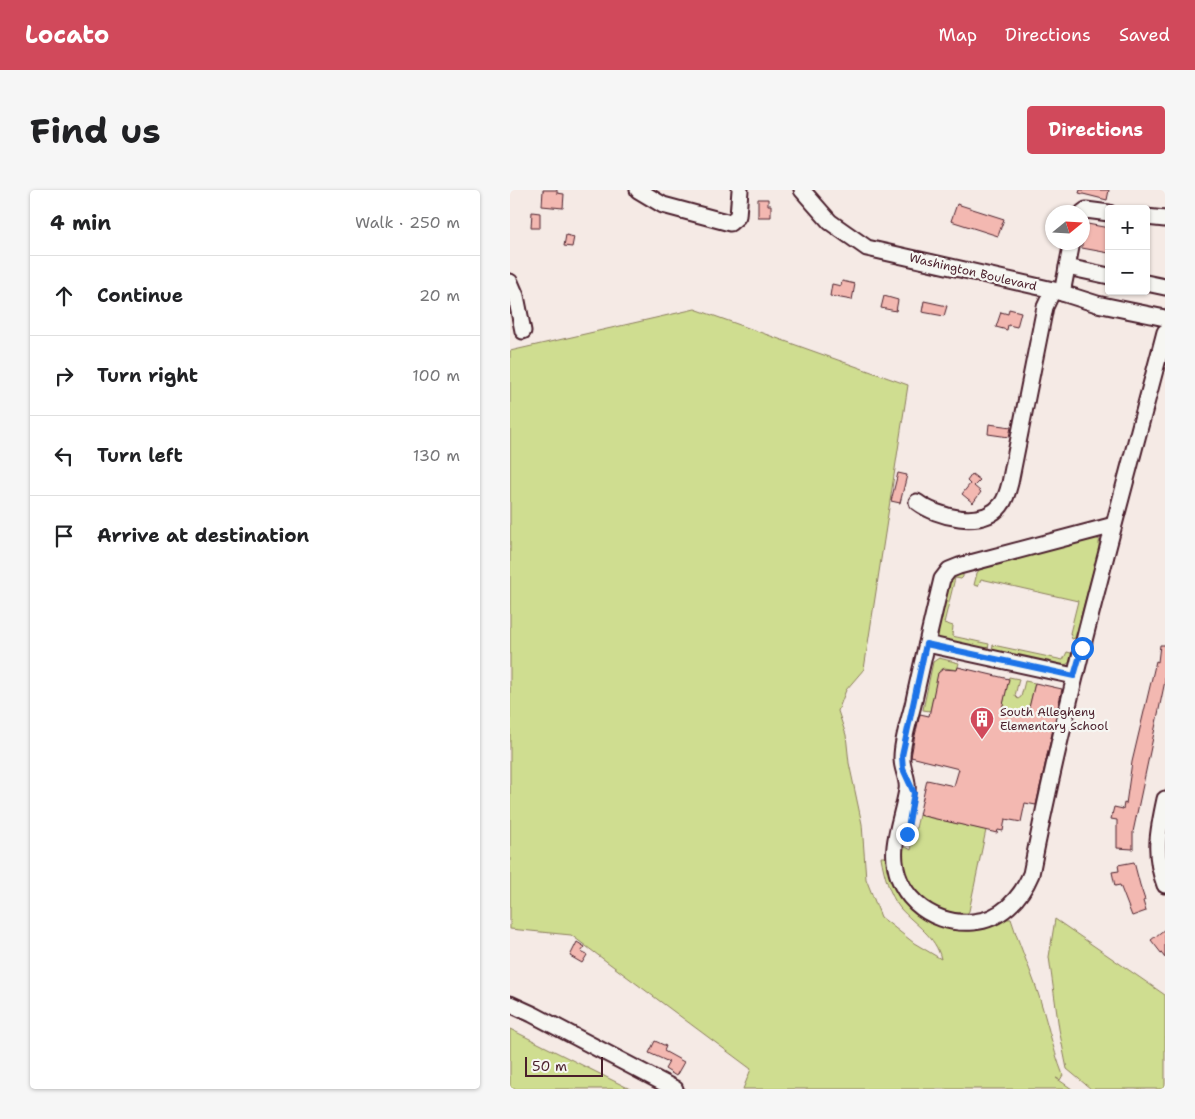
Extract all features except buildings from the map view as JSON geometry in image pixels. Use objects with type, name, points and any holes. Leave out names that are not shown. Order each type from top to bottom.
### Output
[{"type":"street","points":[[638,190],[663,205],[730,224],[738,216],[740,190]]},
{"type":"street","name":"Washington Boulevard","points":[[802,190],[830,222],[868,248],[1057,292],[1097,304],[1165,318]]},
{"type":"street","points":[[1090,211],[1105,212]]},
{"type":"street","points":[[1150,217],[1165,219]]},
{"type":"street","points":[[917,502],[926,509],[966,519],[978,518],[991,513],[998,509],[1005,500],[1045,307],[1057,292],[1067,267],[1070,250]]},
{"type":"street","points":[[1067,267],[1105,275]]},
{"type":"street","points":[[510,282],[516,296],[522,331]]},
{"type":"street","points":[[1150,284],[1165,287]]},
{"type":"street","points":[[1114,525],[978,560],[949,570],[942,579],[902,756],[907,788],[895,843],[896,865],[902,885],[922,909],[941,919],[979,922],[1008,908],[1027,883],[1032,868],[1074,676],[1114,525],[1165,332]]},
{"type":"street","points":[[926,644],[1074,676]]},
{"type":"street","points":[[1165,799],[1158,836],[1157,860],[1165,885]]},
{"type":"street","points":[[510,1004],[675,1089]]},
{"type":"green space","points":[[695,309],[908,385],[864,669],[846,690],[838,711],[846,735],[849,763],[862,824],[866,879],[881,917],[914,943],[941,959],[930,937],[900,908],[893,897],[881,857],[887,857],[893,880],[901,896],[916,912],[935,924],[955,930],[966,930],[1000,920],[1011,919],[1036,987],[1063,1075],[1060,1080],[1056,1078],[1072,1089],[743,1089],[751,1069],[571,935],[510,929],[510,351]]},
{"type":"green space","points":[[1093,537],[1100,540],[1099,549],[1075,638],[1072,639],[1070,633],[1078,601],[981,579],[978,586],[974,585],[977,573],[982,566]]},
{"type":"green space","points":[[961,572],[963,577],[961,579],[955,578],[944,623],[953,626],[952,636],[989,644],[987,653],[943,642],[938,637],[936,629],[945,592],[951,577]]},
{"type":"green space","points":[[993,645],[1063,660],[1067,652],[1071,653],[1072,656],[1069,663],[1061,667],[991,654]]},
{"type":"green space","points":[[939,658],[959,663],[957,670],[945,668],[940,670],[930,711],[923,710],[933,662]]},
{"type":"green space","points":[[1009,677],[1019,679],[1015,696],[1018,699],[1021,697],[1025,681],[1035,683],[1026,722],[1016,720],[1017,713],[1002,709]]},
{"type":"green space","points":[[919,815],[986,830],[969,911],[966,916],[952,915],[928,905],[911,887],[905,876],[902,863],[902,849],[906,847],[911,850]]},
{"type":"green space","points":[[1055,919],[1165,995],[1165,1089],[1091,1089],[1067,1069],[1059,1029],[1049,957]]},
{"type":"green space","points":[[510,1029],[630,1089],[510,1089]]},
{"type":"place","name":"South Allegheny Elementary School","points":[[982,740]]},
{"type":"route","points":[[907,834],[914,793],[903,769],[902,756],[926,644],[1074,676],[1082,648]]}]
